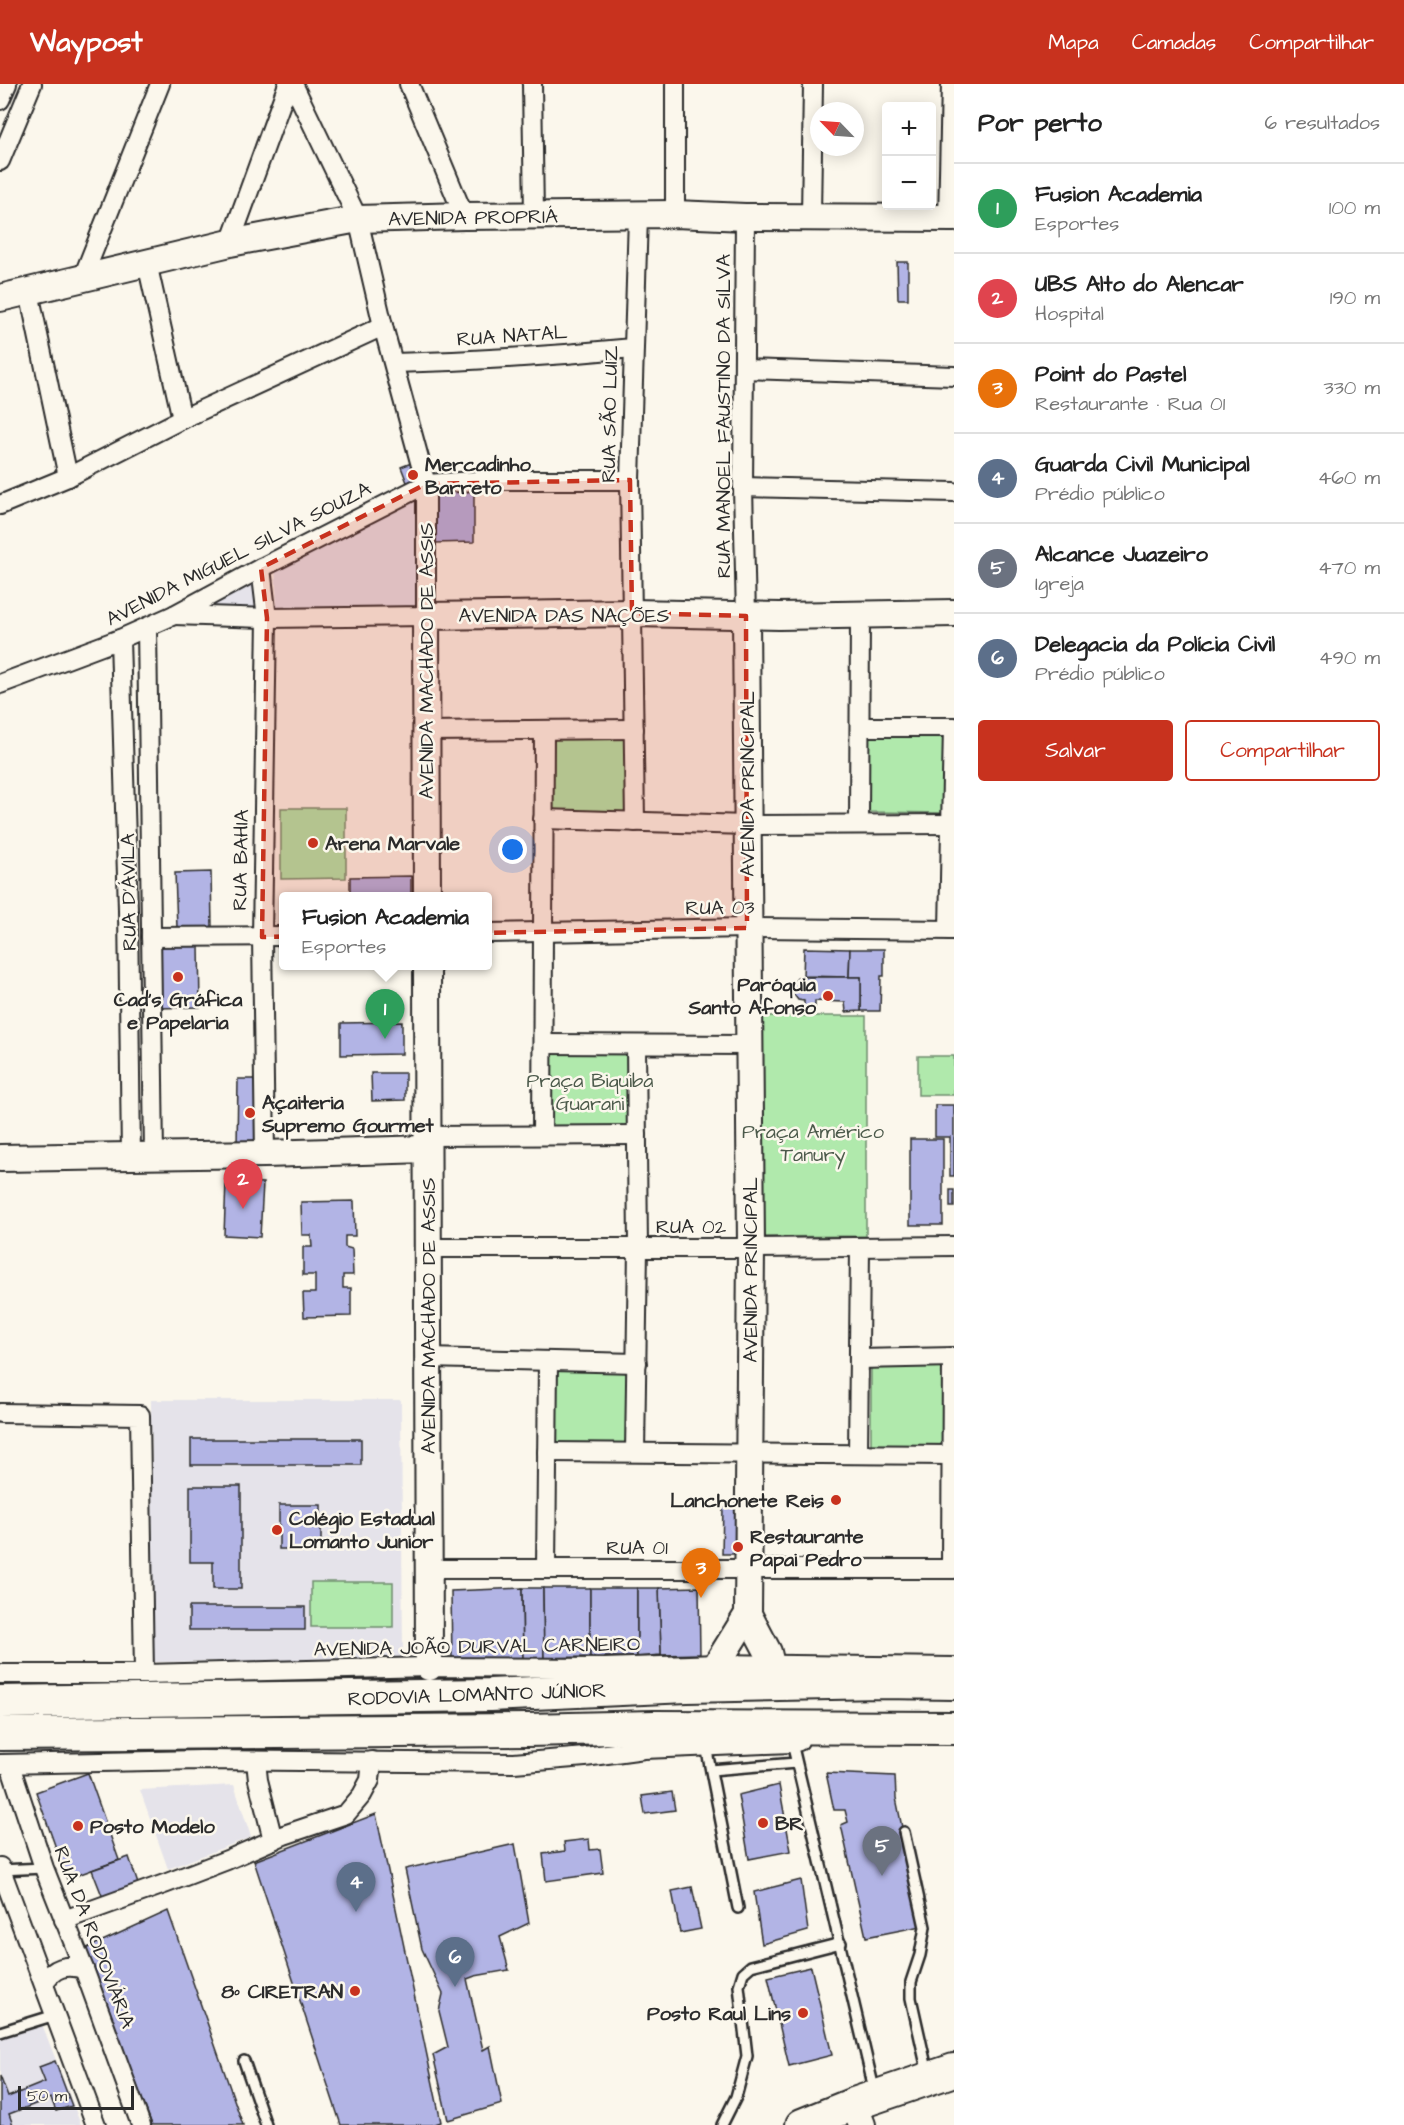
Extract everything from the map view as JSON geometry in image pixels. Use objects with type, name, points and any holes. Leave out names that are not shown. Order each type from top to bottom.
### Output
[{"type":"highway","points":[[534,1694],[604,1668]]},
{"type":"highway","name":"RODOVIA LOMANTO JÚNIOR","points":[[0,1702],[490,1695],[687,1686],[881,1682],[954,1683]]},
{"type":"highway","name":"RODOVIA LOMANTO JÚNIOR","points":[[0,1734],[738,1727],[954,1728]]},
{"type":"highway","points":[[802,2125],[864,2109],[942,2075]]},
{"type":"street","points":[[0,100],[7,84]]},
{"type":"street","points":[[0,161],[32,84]]},
{"type":"street","points":[[83,277],[160,84]]},
{"type":"street","points":[[230,243],[288,84]]},
{"type":"street","name":"AVENIDA MACHADO DE ASSIS","points":[[293,84],[358,219],[383,326],[426,484],[427,892]]},
{"type":"street","points":[[409,84],[464,216]]},
{"type":"street","points":[[532,84],[534,215]]},
{"type":"street","points":[[675,84],[675,214]]},
{"type":"street","points":[[811,216],[813,84]]},
{"type":"street","points":[[951,84],[951,218]]},
{"type":"street","name":"AVENIDA PROPRIÁ","points":[[0,298],[230,243],[358,219],[675,214],[745,217],[951,218]]},
{"type":"street","name":"RUA SÃO LUIZ","points":[[635,822],[630,480],[638,216]]},
{"type":"street","name":"RUA MANOEL FAUSTINO DA SILVA","points":[[745,217],[746,616]]},
{"type":"street","points":[[147,264],[182,420]]},
{"type":"street","points":[[30,292],[68,477]]},
{"type":"street","points":[[0,505],[68,477],[182,420],[383,326]]},
{"type":"street","name":"RUA NATAL","points":[[394,363],[469,362],[633,348]]},
{"type":"street","points":[[744,369],[954,376]]},
{"type":"street","points":[[426,484],[491,480],[630,480]]},
{"type":"street","name":"AVENIDA MIGUEL SILVA SOUZA","points":[[0,684],[120,639],[174,615],[426,484]]},
{"type":"street","points":[[744,487],[954,492]]},
{"type":"street","name":"RUA BAHIA","points":[[261,568],[267,618],[262,937],[265,1154]]},
{"type":"street","name":"AVENIDA DAS NAÇÕES","points":[[174,615],[267,618],[632,613],[746,616],[954,613]]},
{"type":"street","points":[[859,824],[860,615]]},
{"type":"street","name":"AVENIDA PRINCIPAL","points":[[746,616],[751,1248],[748,1614]]},
{"type":"street","name":"RUA D'ÁVILA","points":[[143,1156],[151,972],[147,627]]},
{"type":"street","name":"RUA D'ÁVILA","points":[[120,639],[128,974],[143,1156]]},
{"type":"street","points":[[860,727],[953,727],[952,930]]},
{"type":"street","points":[[426,730],[634,729]]},
{"type":"street","points":[[542,1135],[544,730]]},
{"type":"street","points":[[543,819],[747,825],[951,824]]},
{"type":"street","name":"RUA 03","points":[[492,933],[747,928],[952,930]]},
{"type":"street","points":[[151,936],[279,936]]},
{"type":"street","name":"AVENIDA MACHADO DE ASSIS","points":[[427,970],[429,1668]]},
{"type":"street","points":[[128,974],[151,972]]},
{"type":"street","points":[[543,1044],[749,1045]]},
{"type":"street","points":[[635,1452],[638,1248],[636,1044]]},
{"type":"street","points":[[0,1158],[265,1154],[542,1135],[637,1135]]},
{"type":"street","name":"RUA 02","points":[[427,1248],[954,1246]]},
{"type":"street","points":[[858,1454],[860,1247]]},
{"type":"street","points":[[859,1359],[953,1357],[953,1569]]},
{"type":"street","points":[[428,1358],[637,1364]]},
{"type":"street","points":[[546,1569],[548,1361]]},
{"type":"street","points":[[0,1413],[140,1416],[144,1674]]},
{"type":"street","points":[[547,1452],[952,1455]]},
{"type":"street","name":"RUA 01","points":[[428,1569],[953,1569]]},
{"type":"street","points":[[717,1664],[748,1614]]},
{"type":"street","points":[[748,1614],[768,1652],[771,1665]]},
{"type":"street","name":"AVENIDA JOÃO DURVAL CARNEIRO","points":[[0,1674],[604,1668],[717,1664],[954,1667]]},
{"type":"street","points":[[5,1764],[100,1761],[514,1763],[644,1749],[792,1743],[838,1729]]},
{"type":"street","points":[[256,1761],[258,1780],[273,1840]]},
{"type":"street","points":[[64,1920],[346,1814],[362,1796],[370,1780],[372,1761]]},
{"type":"street","name":"RUA DA RODOVIÁRIA","points":[[5,1764],[141,2125]]},
{"type":"street","points":[[0,1869],[96,2125]]},
{"type":"street","points":[[44,1983],[50,1974],[59,1968],[70,1965],[84,1969]]},
{"type":"lane","points":[[792,1743],[841,1944],[864,2109]]},
{"type":"lane","points":[[706,1745],[738,1908]]},
{"type":"lane","points":[[711,1770],[796,1763]]},
{"type":"lane","points":[[904,1832],[925,1927],[920,1955],[911,1982],[911,1998],[942,2075]]},
{"type":"lane","points":[[0,1869],[44,1868]]},
{"type":"lane","points":[[722,2125],[736,2097],[747,2056],[739,1986],[744,1974],[751,1966],[841,1944]]},
{"type":"lane","points":[[0,2032],[55,2015]]},
{"type":"lane","points":[[244,2061],[266,2125]]},
{"type":"highlighted area","points":[[630,480],[632,613],[746,616],[747,928],[262,937],[267,618],[261,568],[426,484]]},
{"type":"shaded area","points":[[420,489],[419,607],[277,609],[275,561]]},
{"type":"shaded area","points":[[255,575],[261,614],[187,612]]},
{"type":"shaded area","name":"Colégio Estadual Lomanto Junior","points":[[151,1400],[401,1400],[403,1659],[154,1662]]},
{"type":"shaded area","points":[[234,1785],[251,1837],[168,1869],[140,1790]]},
{"type":"shaded area","points":[[42,2024],[81,2125],[0,2125],[0,2038]]},
{"type":"green space","points":[[550,731],[630,731],[629,816],[549,815]]},
{"type":"green space","points":[[868,731],[948,731],[947,813],[867,812]]},
{"type":"green space","name":"Arena Marvale","points":[[281,808],[346,808],[346,878],[281,879]]},
{"type":"green space","name":"Praça Américo Tanury","points":[[758,1016],[866,1016],[866,1236],[759,1237]]},
{"type":"green space","name":"Praça Biquiba Guarani","points":[[549,1050],[631,1050],[631,1133],[550,1134]]},
{"type":"green space","points":[[918,1056],[954,1056],[954,1095],[918,1095]]},
{"type":"green space","points":[[871,1367],[949,1367],[948,1449],[871,1449]]},
{"type":"green space","points":[[553,1369],[634,1370],[633,1447],[552,1447]]},
{"type":"green space","points":[[311,1582],[393,1582],[393,1627],[311,1627]]},
{"type":"building","points":[[897,262],[908,262],[908,299],[898,299]]},
{"type":"building","points":[[414,462],[420,480],[408,485],[401,467]]},
{"type":"building","points":[[474,491],[474,542],[434,543],[433,492]]},
{"type":"building","points":[[211,872],[212,927],[177,928],[175,873]]},
{"type":"building","points":[[411,876],[411,892],[350,892],[350,877]]},
{"type":"building","name":"Cad's Gráfica e Papelaria","points":[[199,945],[200,1007],[158,1008],[156,946]]},
{"type":"building","points":[[804,948],[850,949],[849,977],[803,976]]},
{"type":"building","points":[[850,949],[884,949],[880,1011],[861,1011],[861,977],[849,977]]},
{"type":"building","name":"Paróquia Santo Afonso","points":[[798,977],[861,977],[861,1011],[846,1012],[845,1002],[815,1001],[815,1013],[804,1013],[804,1001],[798,1000],[792,992],[793,984]]},
{"type":"building","points":[[402,1022],[402,1054],[341,1055],[341,1023]]},
{"type":"building","points":[[371,1073],[405,1073],[405,1100],[372,1101]]},
{"type":"building","name":"Açaiteria Supremo Gourmet","points":[[238,1079],[262,1079],[263,1147],[237,1147]]},
{"type":"building","points":[[935,1105],[954,1105],[954,1176],[950,1176],[950,1137],[935,1137]]},
{"type":"building","points":[[910,1139],[943,1139],[943,1225],[910,1225]]},
{"type":"building","points":[[226,1181],[263,1183],[260,1237],[224,1235]]},
{"type":"building","points":[[950,1190],[954,1190],[954,1207],[950,1207]]},
{"type":"building","points":[[354,1201],[355,1236],[345,1236],[345,1247],[352,1249],[353,1275],[343,1275],[343,1288],[351,1288],[351,1316],[304,1317],[303,1293],[315,1293],[315,1275],[303,1275],[303,1247],[312,1247],[311,1235],[302,1235],[301,1202]]},
{"type":"building","points":[[191,1439],[361,1439],[361,1465],[191,1465]]},
{"type":"building","points":[[190,1486],[241,1486],[241,1589],[213,1589],[213,1562],[190,1562]]},
{"type":"building","points":[[279,1505],[321,1505],[321,1549],[279,1549]]},
{"type":"building","points":[[723,1507],[748,1507],[748,1554],[722,1554]]},
{"type":"building","points":[[699,1587],[700,1654],[661,1655],[659,1588]]},
{"type":"building","points":[[522,1588],[523,1659],[452,1661],[451,1591]]},
{"type":"building","points":[[522,1588],[543,1588],[544,1658],[523,1659]]},
{"type":"building","points":[[543,1588],[590,1588],[590,1657],[544,1658]]},
{"type":"building","points":[[590,1588],[637,1588],[637,1657],[590,1657]]},
{"type":"building","points":[[637,1588],[659,1588],[661,1655],[637,1657]]},
{"type":"building","points":[[189,1607],[305,1607],[305,1630],[189,1630]]},
{"type":"building","points":[[88,1773],[119,1860],[67,1879],[36,1792]]},
{"type":"building","points":[[826,1773],[895,1776],[896,1798],[922,1926],[866,1937],[841,1825],[848,1822],[845,1810],[834,1810]]},
{"type":"building","points":[[779,1785],[791,1851],[749,1859],[738,1795]]},
{"type":"building","points":[[672,1792],[675,1810],[645,1814],[642,1796]]},
{"type":"building","name":"8º CIRETRAN","points":[[376,1814],[441,2122],[432,2125],[341,2125],[254,1861]]},
{"type":"building","points":[[589,1839],[590,1850],[600,1849],[603,1873],[546,1881],[543,1854],[565,1851],[564,1842]]},
{"type":"building","points":[[515,1844],[529,1923],[500,1937],[509,1970],[467,1979],[483,2050],[490,2046],[502,2104],[448,2120],[433,2055],[448,2047],[439,2011],[443,1994],[422,1949],[405,1869]]},
{"type":"building","points":[[129,1857],[138,1884],[103,1898],[92,1870]]},
{"type":"building","points":[[801,1880],[808,1931],[762,1944],[754,1892]]},
{"type":"building","points":[[692,1887],[701,1929],[680,1933],[672,1891]]},
{"type":"building","points":[[168,1911],[243,2125],[152,2125],[85,1949]]},
{"type":"building","points":[[811,1967],[832,2055],[789,2066],[768,1977]]},
{"type":"building","points":[[55,2061],[72,2106],[56,2111],[51,2098],[9,2114],[13,2125],[0,2125],[0,2076],[8,2097],[45,2082],[39,2067]]},
{"type":"place","name":"Mercadinho Barreto","points":[[413,475]]},
{"type":"place","name":"Arena Marvale","points":[[313,843]]},
{"type":"place","name":"Cad's Gráfica e Papelaria","points":[[178,977]]},
{"type":"place","name":"Paróquia Santo Afonso","points":[[828,996]]},
{"type":"place","name":"Fusion Academia","points":[[385,1039]]},
{"type":"place","name":"Açaiteria Supremo Gourmet","points":[[250,1113]]},
{"type":"place","name":"UBS Alto do Alencar","points":[[243,1209]]},
{"type":"place","name":"Lanchonete Reis","points":[[836,1500]]},
{"type":"place","name":"Colégio Estadual Lomanto Junior","points":[[277,1530]]},
{"type":"place","name":"Restaurante Papai Pedro","points":[[738,1547]]},
{"type":"place","name":"Point do Pastel","points":[[701,1598]]},
{"type":"place","name":"BR","points":[[763,1823]]},
{"type":"place","name":"Posto Modelo","points":[[78,1826]]},
{"type":"place","name":"Alcance Juazeiro","points":[[882,1876]]},
{"type":"place","name":"Guarda Civil Municipal","points":[[356,1912]]},
{"type":"place","name":"Delegacia da Polícia Civil","points":[[455,1987]]},
{"type":"place","name":"8º CIRETRAN","points":[[355,1991]]},
{"type":"place","name":"Posto Raul Lins","points":[[803,2013]]}]
